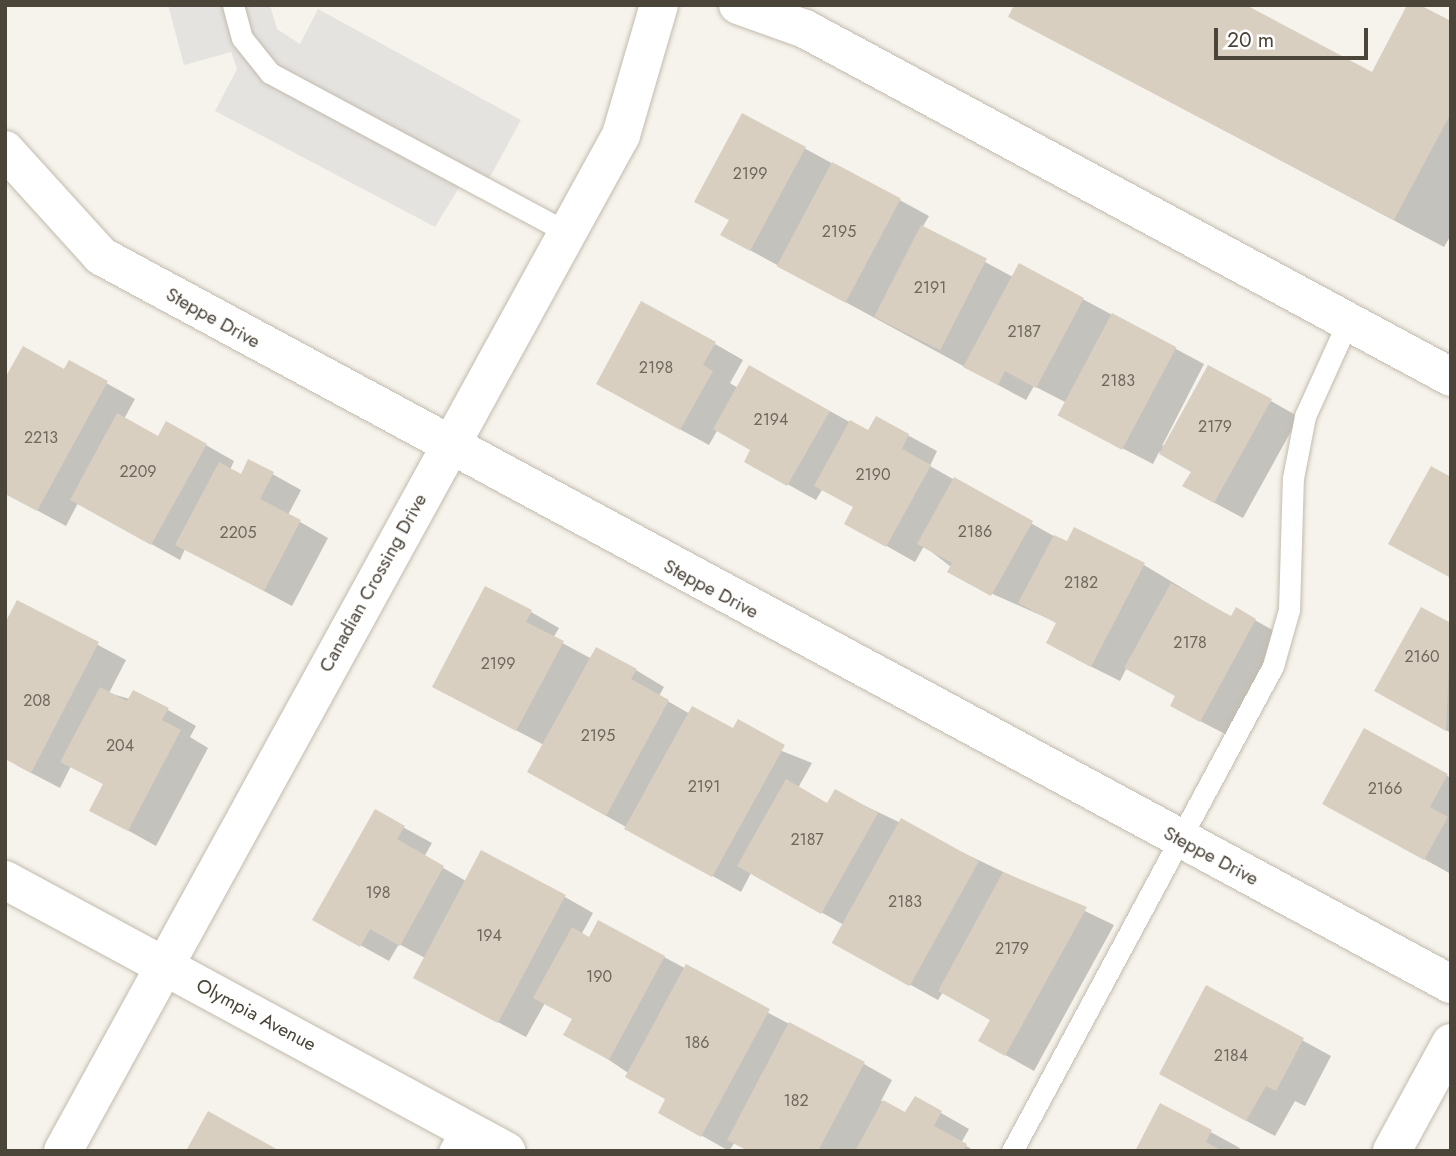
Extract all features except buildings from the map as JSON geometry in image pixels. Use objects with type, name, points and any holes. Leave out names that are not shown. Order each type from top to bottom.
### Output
[{"type":"street","name":"Canadian Crossing Drive","points":[[63,1151],[621,135],[659,5]]},
{"type":"street","points":[[738,5],[806,29],[1451,377]]},
{"type":"street","name":"Steppe Drive","points":[[5,150],[101,256],[447,448],[1451,984]]},
{"type":"street","name":"Olympia Avenue","points":[[5,880],[164,965],[456,1139],[506,1151]]},
{"type":"street","points":[[1392,1151],[1451,1043]]},
{"type":"lane","points":[[233,5],[242,38],[270,73],[567,232]]},
{"type":"lane","points":[[1012,1151],[1272,666],[1289,610],[1293,478],[1305,416],[1348,321]]},
{"type":"shaded area","points":[[168,5],[270,5],[277,29],[300,44],[318,9],[521,120],[484,188],[465,178],[435,227],[215,111],[237,69],[231,52],[184,65]]}]
